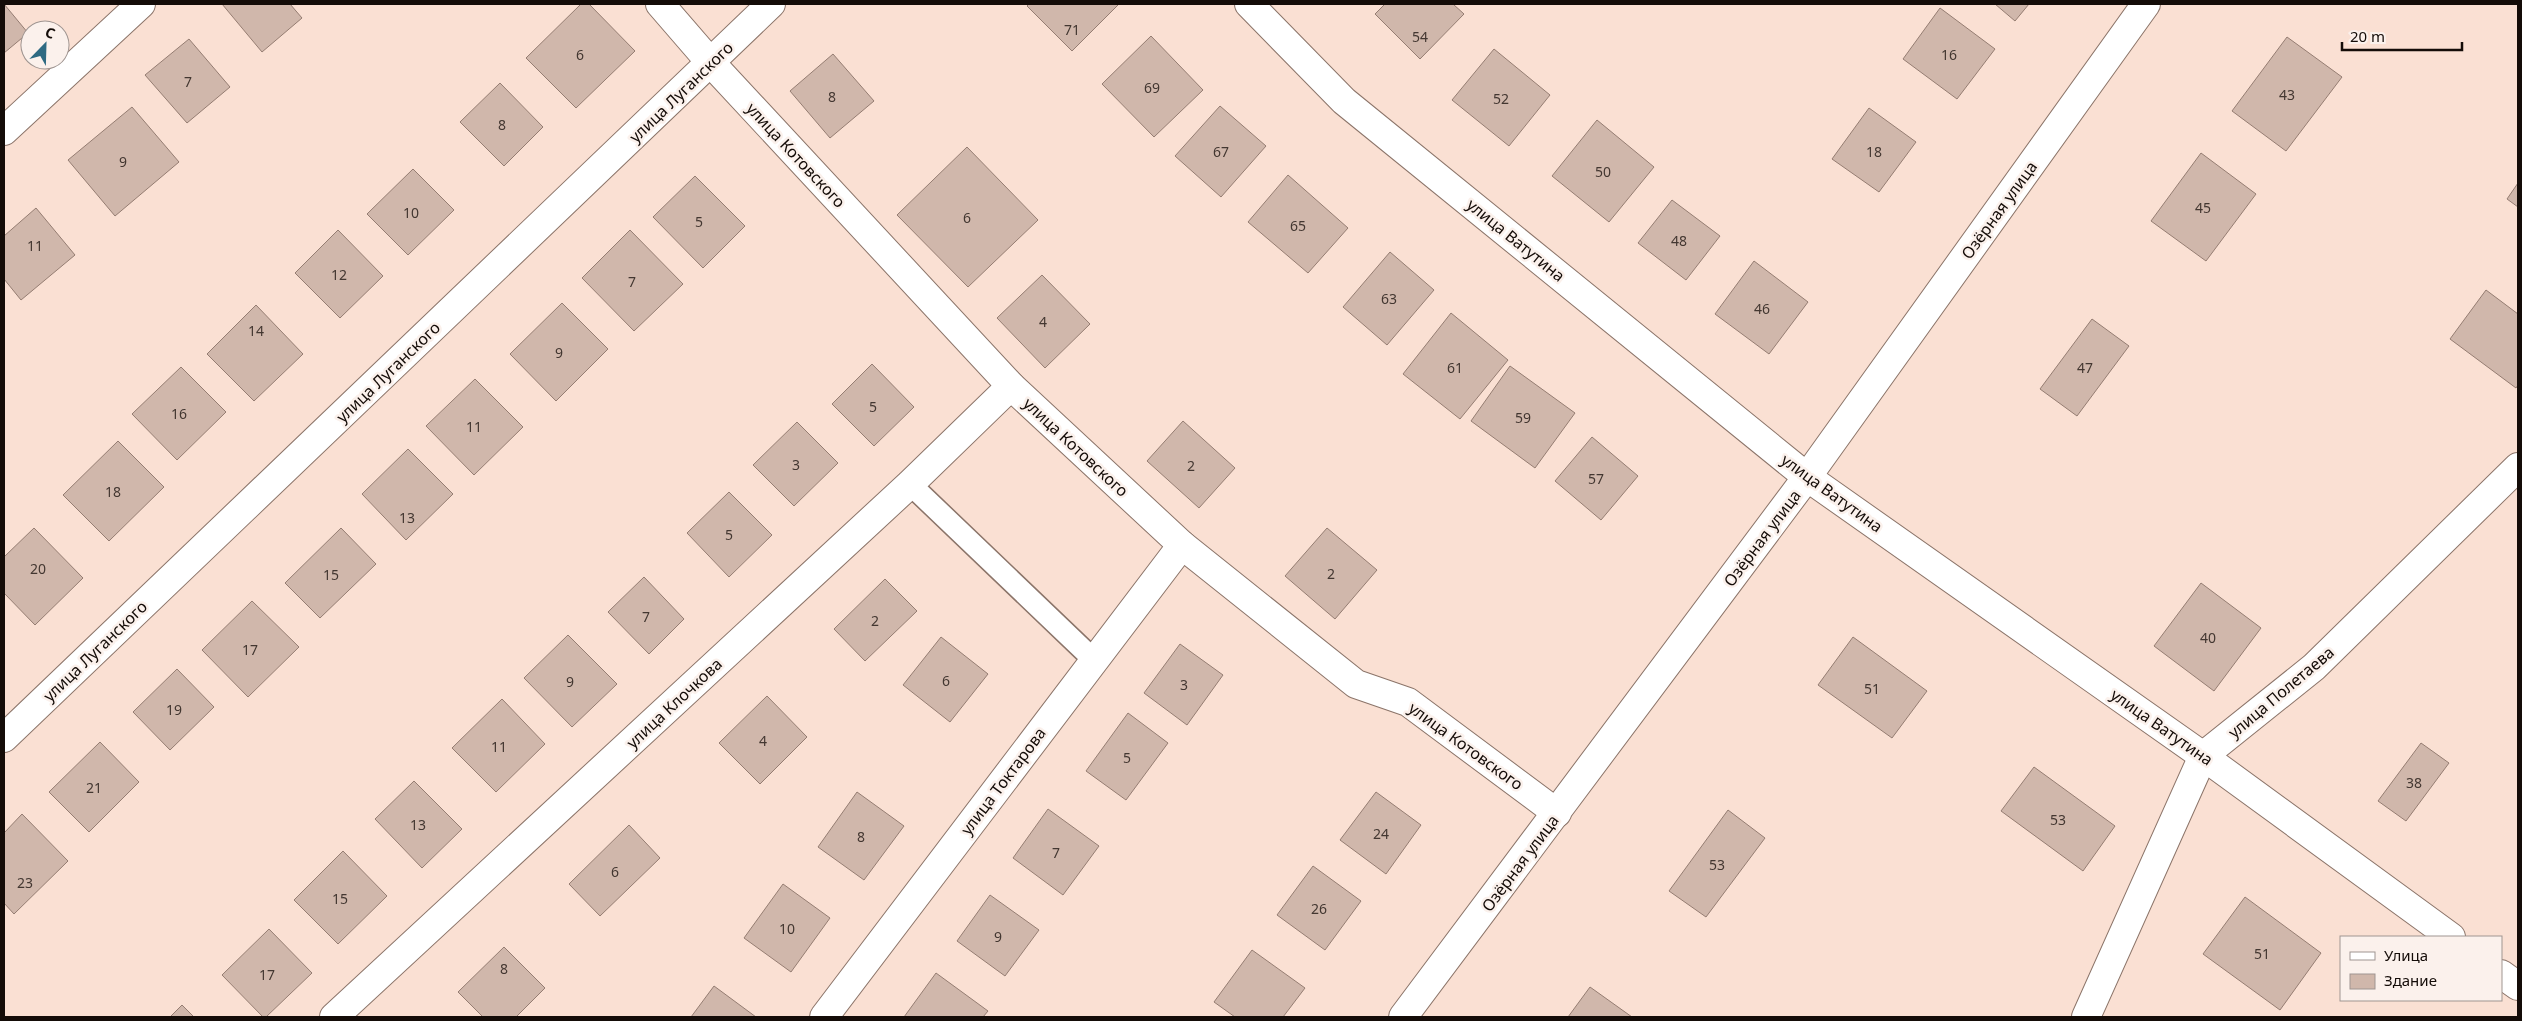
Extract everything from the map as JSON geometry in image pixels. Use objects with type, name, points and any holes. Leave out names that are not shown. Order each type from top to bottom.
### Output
[{"type":"street","points":[[4,131],[141,4]]},
{"type":"street","name":"улица Котовского","points":[[660,4],[711,63],[1011,386],[1182,545],[1356,684],[1408,702],[1557,813]]},
{"type":"street","name":"улица Луганского","points":[[4,738],[772,4]]},
{"type":"street","name":"улица Ватутина","points":[[1249,4],[1344,101],[1807,477],[2203,756],[2450,936]]},
{"type":"street","name":"Озёрная улица","points":[[1404,1017],[1807,477],[2146,4]]},
{"type":"street","name":"улица Клочкова","points":[[334,1017],[910,484],[1011,386]]},
{"type":"street","name":"улица Полетаева","points":[[2086,1017],[2203,756],[2314,667],[2518,467]]},
{"type":"street","name":"улица Токтарова","points":[[824,1017],[1182,545]]},
{"type":"street","points":[[2502,975],[2518,986]]},
{"type":"lane","points":[[910,484],[1095,661]]},
{"type":"building","points":[[4,4],[20,23],[20,40],[4,53]]},
{"type":"building","points":[[222,4],[290,4],[302,18],[262,52]]},
{"type":"building","points":[[581,4],[589,4],[635,51],[576,108],[526,58]]},
{"type":"building","points":[[1029,4],[1119,4],[1072,51],[1027,6]]},
{"type":"building","points":[[1385,4],[1453,4],[1464,14],[1420,59],[1375,14]]},
{"type":"building","points":[[1995,4],[2029,4],[2015,21]]},
{"type":"building","points":[[1940,8],[1995,49],[1957,99],[1903,59]]},
{"type":"building","points":[[1151,36],[1203,90],[1154,137],[1102,84]]},
{"type":"building","points":[[2287,37],[2342,77],[2286,151],[2232,111]]},
{"type":"building","points":[[189,39],[230,87],[187,123],[145,75]]},
{"type":"building","points":[[1494,49],[1550,95],[1509,146],[1452,100]]},
{"type":"building","points":[[833,54],[874,101],[830,138],[790,91]]},
{"type":"building","points":[[500,83],[543,127],[504,166],[460,122]]},
{"type":"building","points":[[1220,106],[1266,146],[1221,197],[1175,156]]},
{"type":"building","points":[[132,107],[179,162],[115,216],[68,160]]},
{"type":"building","points":[[1869,108],[1916,142],[1879,192],[1832,159]]},
{"type":"building","points":[[1597,120],[1654,167],[1609,222],[1552,176]]},
{"type":"building","points":[[967,147],[1038,220],[968,287],[897,215]]},
{"type":"building","points":[[2201,153],[2256,194],[2206,261],[2151,221]]},
{"type":"building","points":[[413,169],[454,210],[408,255],[367,214]]},
{"type":"building","points":[[1288,175],[1348,228],[1308,273],[1248,222]]},
{"type":"building","points":[[695,176],[745,226],[703,268],[653,217]]},
{"type":"building","points":[[2518,183],[2518,207],[2507,199]]},
{"type":"building","points":[[1672,200],[1720,236],[1686,280],[1638,243]]},
{"type":"building","points":[[36,208],[75,255],[21,300],[4,279],[4,236]]},
{"type":"building","points":[[338,230],[383,276],[340,318],[295,273]]},
{"type":"building","points":[[630,230],[683,284],[634,331],[582,278]]},
{"type":"building","points":[[1390,252],[1434,290],[1387,345],[1343,307]]},
{"type":"building","points":[[1754,261],[1808,302],[1769,354],[1715,314]]},
{"type":"building","points":[[1042,275],[1090,324],[1045,368],[997,318]]},
{"type":"building","points":[[2486,290],[2518,314],[2518,385],[2516,388],[2450,339]]},
{"type":"building","points":[[562,303],[608,349],[556,401],[510,354]]},
{"type":"building","points":[[256,305],[303,354],[254,401],[207,354]]},
{"type":"building","points":[[1451,313],[1508,360],[1460,419],[1403,374]]},
{"type":"building","points":[[2092,319],[2129,346],[2077,416],[2040,389]]},
{"type":"building","points":[[872,364],[914,407],[874,446],[832,404]]},
{"type":"building","points":[[1510,366],[1575,413],[1535,468],[1471,421]]},
{"type":"building","points":[[181,367],[226,412],[177,460],[132,414]]},
{"type":"building","points":[[475,379],[523,427],[474,475],[426,426]]},
{"type":"building","points":[[1183,421],[1235,468],[1199,508],[1147,461]]},
{"type":"building","points":[[797,422],[838,463],[794,506],[753,465]]},
{"type":"building","points":[[1592,437],[1638,476],[1601,520],[1555,481]]},
{"type":"building","points":[[118,441],[164,487],[109,541],[63,495]]},
{"type":"building","points":[[408,449],[453,494],[406,540],[362,494]]},
{"type":"building","points":[[729,492],[772,535],[729,577],[687,533]]},
{"type":"building","points":[[34,528],[83,578],[35,625],[4,593],[4,557]]},
{"type":"building","points":[[341,528],[376,564],[320,618],[285,583]]},
{"type":"building","points":[[1327,528],[1377,570],[1335,619],[1285,576]]},
{"type":"building","points":[[644,577],[684,619],[649,654],[608,612]]},
{"type":"building","points":[[885,579],[917,611],[865,661],[834,629]]},
{"type":"building","points":[[2201,583],[2261,628],[2214,691],[2154,646]]},
{"type":"building","points":[[252,601],[299,647],[248,697],[202,650]]},
{"type":"building","points":[[568,635],[617,684],[572,727],[524,678]]},
{"type":"building","points":[[941,637],[988,674],[950,722],[903,685]]},
{"type":"building","points":[[1853,637],[1927,691],[1892,738],[1818,685]]},
{"type":"building","points":[[1180,644],[1223,675],[1187,725],[1144,693]]},
{"type":"building","points":[[177,669],[214,707],[170,750],[133,712]]},
{"type":"building","points":[[767,696],[807,737],[760,784],[719,743]]},
{"type":"building","points":[[502,699],[545,744],[496,792],[452,748]]},
{"type":"building","points":[[1128,713],[1168,743],[1126,800],[1086,771]]},
{"type":"building","points":[[100,742],[139,782],[89,832],[49,792]]},
{"type":"building","points":[[2421,743],[2449,763],[2406,821],[2378,801]]},
{"type":"building","points":[[2034,767],[2115,826],[2083,871],[2001,811]]},
{"type":"building","points":[[414,781],[462,829],[422,868],[375,819]]},
{"type":"building","points":[[857,792],[904,826],[864,880],[818,847]]},
{"type":"building","points":[[1376,792],[1421,825],[1386,874],[1340,840]]},
{"type":"building","points":[[1048,809],[1099,846],[1063,895],[1013,858]]},
{"type":"building","points":[[1728,810],[1765,838],[1706,917],[1669,891]]},
{"type":"building","points":[[22,814],[68,861],[14,914],[4,903],[4,833]]},
{"type":"building","points":[[629,825],[660,858],[600,916],[569,884]]},
{"type":"building","points":[[343,851],[387,896],[338,944],[294,900]]},
{"type":"building","points":[[1313,866],[1361,901],[1325,950],[1277,915]]},
{"type":"building","points":[[783,884],[830,918],[791,972],[744,938]]},
{"type":"building","points":[[990,895],[1039,930],[1005,976],[957,941]]},
{"type":"building","points":[[2245,897],[2321,953],[2280,1010],[2203,954]]},
{"type":"building","points":[[269,929],[312,973],[266,1017],[263,1017],[222,975]]},
{"type":"building","points":[[504,947],[545,988],[516,1017],[483,1017],[458,992]]},
{"type":"building","points":[[1252,950],[1305,988],[1283,1017],[1235,1017],[1214,1002]]},
{"type":"building","points":[[936,973],[988,1011],[983,1017],[904,1017]]},
{"type":"building","points":[[714,986],[756,1017],[691,1017]]},
{"type":"building","points":[[1590,987],[1632,1017],[1568,1017]]},
{"type":"building","points":[[182,1005],[194,1017],[170,1017]]}]
